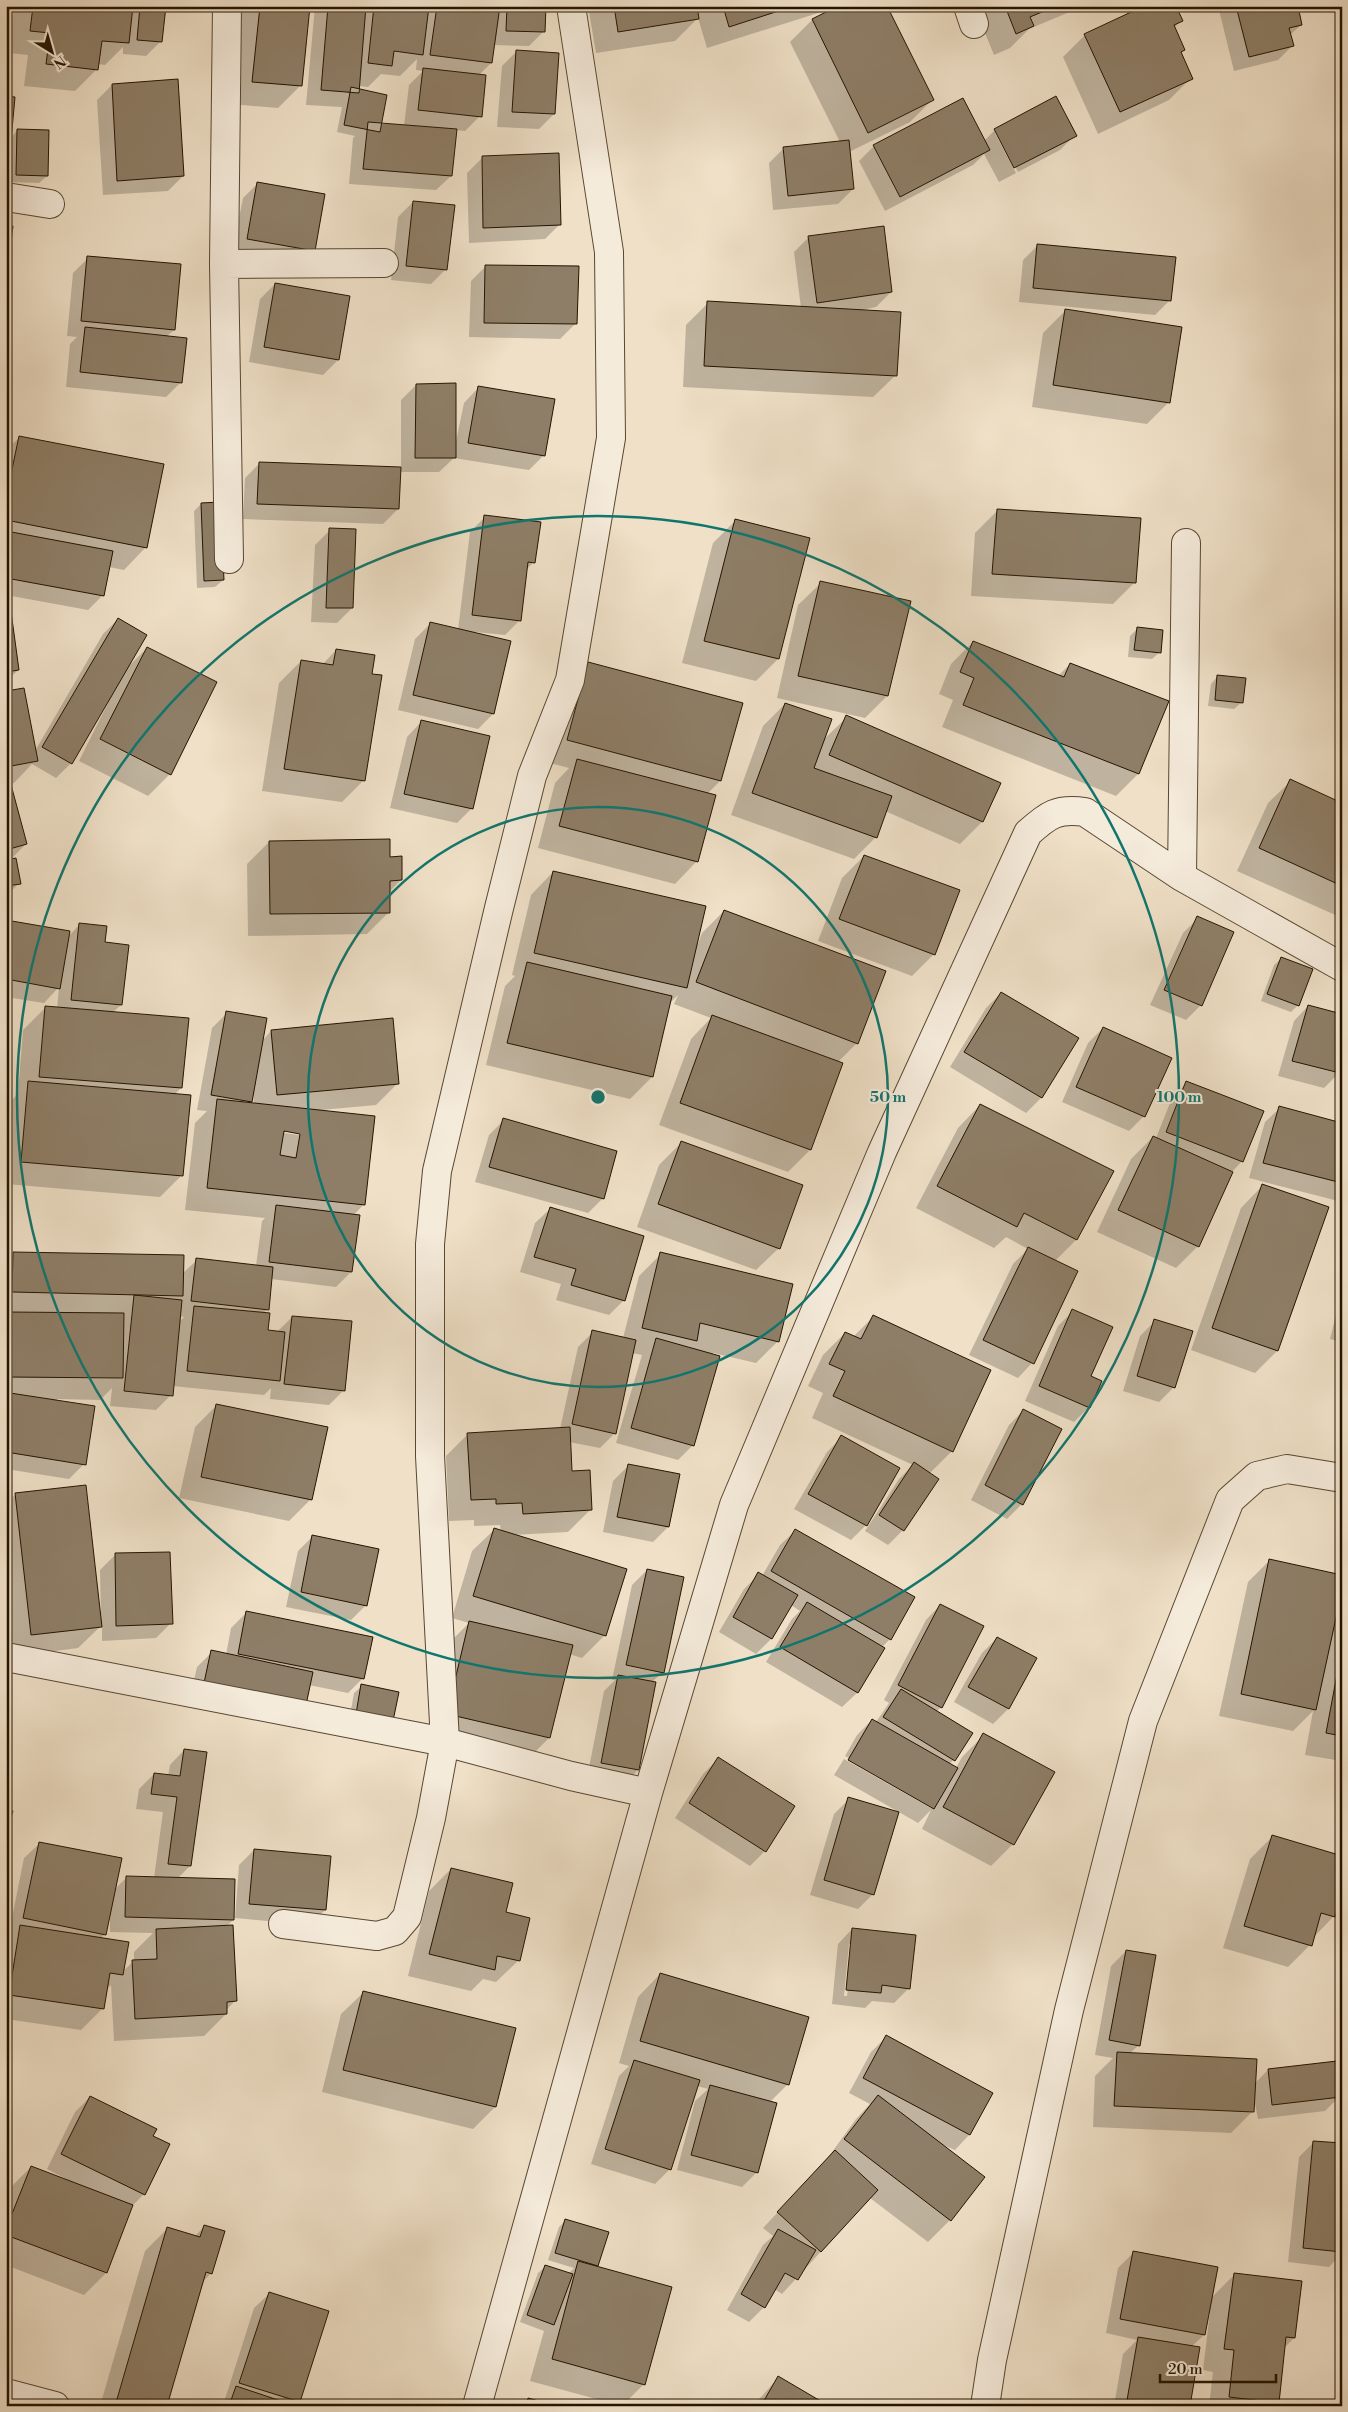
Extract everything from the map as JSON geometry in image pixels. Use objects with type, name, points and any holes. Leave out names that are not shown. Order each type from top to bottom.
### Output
[{"type":"street","points":[[227,6],[224,264],[229,559]]},
{"type":"street","points":[[283,1924],[377,1936],[394,1931],[407,1917],[431,1818],[445,1742],[430,1456],[430,1244],[437,1171],[532,776],[570,680],[611,438],[609,252],[571,6]]},
{"type":"street","points":[[6,197],[50,204]]},
{"type":"street","points":[[224,264],[384,263]]},
{"type":"street","points":[[1182,877],[1186,543]]},
{"type":"street","points":[[477,2406],[648,1792],[734,1505],[882,1152],[1028,833],[1047,816],[1068,810],[1085,812],[1182,877],[1342,967]]},
{"type":"street","points":[[985,2406],[992,2360],[1067,2020],[1143,1722],[1230,1500],[1257,1476],[1287,1469],[1342,1478]]},
{"type":"street","points":[[6,1658],[445,1742],[571,1776],[648,1792]]},
{"type":"street","points":[[6,2393],[55,2406]]},
{"type":"building","points":[[33,6],[133,6],[129,43],[102,41],[98,70],[46,64],[50,33],[30,31]]},
{"type":"building","points":[[140,6],[166,6],[162,42],[137,40]]},
{"type":"building","points":[[260,6],[310,6],[302,86],[252,82]]},
{"type":"building","points":[[328,6],[366,6],[359,93],[321,90]]},
{"type":"building","points":[[374,6],[429,6],[423,55],[394,51],[392,66],[368,63]]},
{"type":"building","points":[[437,6],[500,6],[492,63],[430,55]]},
{"type":"building","points":[[507,6],[546,6],[545,32],[506,31]]},
{"type":"building","points":[[614,6],[697,6],[699,19],[618,32]]},
{"type":"building","points":[[723,6],[794,6],[729,27]]},
{"type":"building","points":[[838,6],[887,6],[934,100],[868,133],[812,19]]},
{"type":"building","points":[[1005,6],[1056,6],[1030,17],[1034,26],[1016,34]]},
{"type":"building","points":[[1144,6],[1176,6],[1183,21],[1174,25],[1185,50],[1181,52],[1193,79],[1120,112],[1084,34]]},
{"type":"building","points":[[1236,6],[1298,6],[1302,25],[1289,28],[1294,46],[1249,57]]},
{"type":"building","points":[[516,50],[559,53],[555,114],[512,112]]},
{"type":"building","points":[[423,68],[486,75],[482,117],[418,110]]},
{"type":"building","points":[[178,79],[184,176],[117,181],[112,84]]},
{"type":"building","points":[[351,87],[387,95],[380,132],[344,125]]},
{"type":"building","points":[[6,96],[15,97],[8,173],[6,173]]},
{"type":"building","points":[[1056,96],[1077,136],[1014,168],[994,129]]},
{"type":"building","points":[[963,98],[990,150],[900,197],[873,145]]},
{"type":"building","points":[[368,122],[457,129],[452,176],[363,169]]},
{"type":"building","points":[[17,129],[49,130],[48,176],[16,175]]},
{"type":"building","points":[[849,140],[854,189],[788,196],[783,147]]},
{"type":"building","points":[[559,153],[561,225],[483,228],[482,156]]},
{"type":"building","points":[[257,182],[325,194],[315,251],[247,239]]},
{"type":"building","points":[[413,201],[455,205],[447,270],[406,266]]},
{"type":"building","points":[[6,225],[13,226],[6,279]]},
{"type":"building","points":[[884,226],[892,292],[817,303],[808,236]]},
{"type":"building","points":[[1037,244],[1176,257],[1171,301],[1033,288]]},
{"type":"building","points":[[87,256],[181,264],[175,330],[81,321]]},
{"type":"building","points":[[485,265],[579,266],[577,324],[484,323]]},
{"type":"building","points":[[275,283],[350,296],[339,360],[264,347]]},
{"type":"building","points":[[707,301],[901,312],[897,376],[704,366]]},
{"type":"building","points":[[1065,309],[1182,327],[1170,403],[1053,385]]},
{"type":"building","points":[[85,327],[187,338],[182,383],[80,372]]},
{"type":"building","points":[[456,383],[456,458],[415,458],[416,384]]},
{"type":"building","points":[[478,386],[555,399],[545,456],[468,443]]},
{"type":"building","points":[[19,436],[164,464],[147,548],[6,520],[6,498]]},
{"type":"building","points":[[259,462],[401,467],[399,509],[257,504]]},
{"type":"building","points":[[220,502],[224,580],[204,581],[201,503]]},
{"type":"building","points":[[997,509],[1141,518],[1136,583],[992,574]]},
{"type":"building","points":[[484,515],[541,522],[535,563],[528,562],[521,621],[472,615]]},
{"type":"building","points":[[735,519],[810,538],[779,659],[704,641]]},
{"type":"building","points":[[329,528],[356,529],[353,608],[326,608]]},
{"type":"building","points":[[6,531],[113,551],[104,596],[6,578]]},
{"type":"building","points":[[820,581],[911,601],[888,696],[798,676]]},
{"type":"building","points":[[6,597],[9,597],[19,670],[6,672]]},
{"type":"building","points":[[118,618],[147,635],[72,764],[42,747]]},
{"type":"building","points":[[430,622],[511,641],[494,714],[413,695]]},
{"type":"building","points":[[1137,627],[1163,630],[1161,653],[1134,650]]},
{"type":"building","points":[[973,641],[1064,677],[1070,663],[1169,701],[1139,774],[963,705],[974,678],[960,672]]},
{"type":"building","points":[[147,647],[217,682],[171,775],[100,739]]},
{"type":"building","points":[[336,649],[375,655],[372,674],[382,675],[365,781],[284,769],[301,660],[333,665]]},
{"type":"building","points":[[588,662],[743,703],[721,781],[567,740]]},
{"type":"building","points":[[1217,675],[1246,678],[1243,703],[1215,700]]},
{"type":"building","points":[[24,688],[38,761],[6,767],[6,691]]},
{"type":"building","points":[[785,703],[832,719],[814,768],[892,796],[877,838],[752,793]]},
{"type":"building","points":[[846,715],[1001,783],[983,822],[829,755]]},
{"type":"building","points":[[421,720],[490,736],[473,809],[404,794]]},
{"type":"building","points":[[577,759],[716,795],[698,862],[559,826]]},
{"type":"building","points":[[1290,779],[1342,803],[1342,886],[1259,848]]},
{"type":"building","points":[[10,781],[27,844],[6,850],[6,782]]},
{"type":"building","points":[[390,839],[390,857],[402,856],[402,880],[390,881],[390,913],[270,914],[269,841]]},
{"type":"building","points":[[864,855],[960,890],[935,955],[839,919]]},
{"type":"building","points":[[16,858],[21,884],[6,886],[6,860]]},
{"type":"building","points":[[553,871],[706,906],[687,988],[534,953]]},
{"type":"building","points":[[724,910],[886,971],[858,1044],[696,982]]},
{"type":"building","points":[[1197,916],[1234,932],[1202,1006],[1164,990]]},
{"type":"building","points":[[6,920],[70,931],[60,989],[6,979]]},
{"type":"building","points":[[79,923],[107,926],[105,942],[129,945],[122,1005],[71,1000]]},
{"type":"building","points":[[1281,957],[1313,969],[1299,1006],[1267,994]]},
{"type":"building","points":[[527,962],[672,996],[653,1077],[507,1043]]},
{"type":"building","points":[[1001,992],[1079,1038],[1042,1098],[964,1052]]},
{"type":"building","points":[[1308,1005],[1342,1014],[1342,1066],[1340,1073],[1292,1061]]},
{"type":"building","points":[[45,1006],[189,1018],[182,1088],[39,1077]]},
{"type":"building","points":[[226,1011],[267,1018],[252,1102],[211,1095]]},
{"type":"building","points":[[712,1015],[843,1063],[811,1150],[680,1103]]},
{"type":"building","points":[[393,1018],[399,1084],[277,1095],[271,1030]]},
{"type":"building","points":[[1103,1027],[1172,1058],[1145,1117],[1076,1087]]},
{"type":"building","points":[[28,1081],[191,1095],[183,1176],[21,1162]]},
{"type":"building","points":[[1186,1081],[1264,1111],[1243,1162],[1166,1132]]},
{"type":"building","points":[[217,1099],[375,1116],[365,1205],[207,1188]],"holes":[[[284,1131],[300,1134],[296,1158],[280,1155]]]},
{"type":"building","points":[[980,1104],[1114,1171],[1077,1240],[1024,1213],[1017,1227],[937,1186]]},
{"type":"building","points":[[1279,1106],[1342,1123],[1342,1183],[1263,1163]]},
{"type":"building","points":[[503,1118],[617,1151],[604,1199],[489,1167]]},
{"type":"building","points":[[1153,1136],[1233,1172],[1199,1247],[1118,1210]]},
{"type":"building","points":[[681,1141],[803,1185],[780,1249],[658,1204]]},
{"type":"building","points":[[1262,1184],[1329,1207],[1278,1351],[1212,1328]]},
{"type":"building","points":[[276,1205],[360,1215],[352,1272],[269,1262]]},
{"type":"building","points":[[550,1207],[644,1236],[625,1301],[571,1285],[576,1269],[534,1257]]},
{"type":"building","points":[[1028,1247],[1078,1271],[1034,1364],[983,1340]]},
{"type":"building","points":[[13,1252],[184,1255],[183,1296],[12,1292]]},
{"type":"building","points":[[660,1252],[793,1284],[779,1342],[700,1323],[697,1341],[642,1328]]},
{"type":"building","points":[[196,1258],[273,1267],[269,1310],[191,1301]]},
{"type":"building","points":[[134,1295],[182,1300],[173,1396],[124,1391]]},
{"type":"building","points":[[194,1306],[270,1313],[268,1330],[285,1332],[280,1381],[187,1371]]},
{"type":"building","points":[[1072,1309],[1113,1327],[1091,1376],[1102,1381],[1090,1408],[1039,1386]]},
{"type":"building","points":[[8,1312],[124,1313],[123,1378],[7,1377]]},
{"type":"building","points":[[873,1315],[991,1370],[953,1452],[833,1396],[845,1371],[829,1364],[845,1332],[861,1339]]},
{"type":"building","points":[[292,1316],[352,1321],[345,1391],[284,1384]]},
{"type":"building","points":[[1154,1319],[1193,1331],[1175,1388],[1137,1376]]},
{"type":"building","points":[[592,1330],[636,1340],[616,1434],[572,1424]]},
{"type":"building","points":[[656,1338],[720,1356],[694,1446],[631,1428]]},
{"type":"building","points":[[10,1393],[95,1406],[86,1465],[6,1452],[6,1418]]},
{"type":"building","points":[[216,1404],[328,1427],[312,1500],[201,1477]]},
{"type":"building","points":[[1023,1409],[1062,1429],[1023,1505],[985,1485]]},
{"type":"building","points":[[570,1427],[572,1471],[590,1470],[592,1510],[523,1514],[522,1503],[496,1504],[496,1499],[471,1500],[467,1433]]},
{"type":"building","points":[[841,1435],[900,1468],[867,1526],[808,1494]]},
{"type":"building","points":[[914,1462],[939,1479],[904,1531],[879,1515]]},
{"type":"building","points":[[628,1464],[680,1474],[669,1527],[617,1517]]},
{"type":"building","points":[[86,1485],[102,1627],[31,1635],[15,1493]]},
{"type":"building","points":[[494,1528],[627,1569],[606,1636],[473,1596]]},
{"type":"building","points":[[795,1529],[915,1597],[891,1640],[771,1571]]},
{"type":"building","points":[[312,1535],[379,1549],[367,1606],[301,1592]]},
{"type":"building","points":[[170,1552],[173,1624],[116,1626],[115,1553]]},
{"type":"building","points":[[1269,1559],[1342,1575],[1342,1590],[1316,1710],[1241,1694]]},
{"type":"building","points":[[647,1569],[684,1577],[664,1673],[626,1665]]},
{"type":"building","points":[[758,1572],[798,1595],[772,1639],[733,1617]]},
{"type":"building","points":[[807,1602],[885,1648],[858,1693],[780,1647]]},
{"type":"building","points":[[940,1604],[984,1626],[942,1708],[898,1685]]},
{"type":"building","points":[[246,1611],[373,1637],[364,1679],[238,1654]]},
{"type":"building","points":[[469,1621],[573,1645],[550,1738],[447,1714]]},
{"type":"building","points":[[997,1637],[1037,1658],[1009,1709],[968,1687]]},
{"type":"building","points":[[1342,1648],[1342,1736],[1326,1733]]},
{"type":"building","points":[[211,1650],[313,1672],[306,1705],[204,1683]]},
{"type":"building","points":[[618,1675],[656,1682],[639,1770],[601,1763]]},
{"type":"building","points":[[361,1684],[399,1692],[393,1721],[356,1714]]},
{"type":"building","points":[[901,1689],[973,1733],[955,1761],[883,1717]]},
{"type":"building","points":[[872,1719],[958,1768],[934,1809],[848,1760]]},
{"type":"building","points":[[983,1733],[1055,1772],[1014,1845],[943,1807]]},
{"type":"building","points":[[184,1749],[207,1752],[191,1866],[168,1864],[177,1797],[151,1794],[154,1773],[180,1776]]},
{"type":"building","points":[[718,1757],[795,1806],[766,1852],[689,1803]]},
{"type":"building","points":[[848,1797],[899,1812],[874,1895],[824,1880]]},
{"type":"building","points":[[6,1809],[13,1811],[6,1835]]},
{"type":"building","points":[[1272,1835],[1339,1855],[1336,1865],[1342,1867],[1342,1896],[1335,1917],[1321,1913],[1312,1946],[1244,1926]]},
{"type":"building","points":[[39,1842],[122,1858],[106,1935],[23,1918]]},
{"type":"building","points":[[254,1849],[331,1856],[326,1910],[249,1904]]},
{"type":"building","points":[[451,1868],[513,1883],[506,1912],[530,1918],[520,1961],[497,1956],[495,1970],[429,1954]]},
{"type":"building","points":[[126,1876],[235,1879],[234,1920],[125,1917]]},
{"type":"building","points":[[20,1925],[129,1942],[123,1975],[110,1973],[104,2009],[9,1995]]},
{"type":"building","points":[[233,1925],[237,2001],[227,2002],[227,2014],[135,2019],[132,1960],[157,1959],[156,1929]]},
{"type":"building","points":[[852,1928],[916,1935],[910,1989],[882,1985],[881,1993],[846,1990]]},
{"type":"building","points":[[1126,1950],[1156,1955],[1140,2046],[1109,2040]]},
{"type":"building","points":[[660,1973],[809,2017],[789,2085],[640,2041]]},
{"type":"building","points":[[363,1991],[516,2028],[496,2107],[343,2070]]},
{"type":"building","points":[[886,2035],[993,2093],[970,2135],[863,2078]]},
{"type":"building","points":[[1117,2052],[1257,2059],[1254,2112],[1114,2106]]},
{"type":"building","points":[[634,2060],[700,2080],[671,2170],[605,2149]]},
{"type":"building","points":[[1337,2061],[1341,2097],[1272,2105],[1268,2069]]},
{"type":"building","points":[[710,2085],[777,2103],[758,2173],[691,2155]]},
{"type":"building","points":[[878,2095],[985,2177],[951,2221],[844,2139]]},
{"type":"building","points":[[90,2096],[157,2129],[153,2136],[170,2144],[145,2195],[61,2154]]},
{"type":"building","points":[[1313,2141],[1342,2143],[1342,2252],[1303,2248]]},
{"type":"building","points":[[835,2150],[878,2190],[821,2252],[777,2212]]},
{"type":"building","points":[[31,2166],[133,2205],[107,2273],[6,2235],[6,2229]]},
{"type":"building","points":[[565,2219],[609,2232],[598,2266],[555,2253]]},
{"type":"building","points":[[204,2225],[225,2231],[212,2274],[206,2272],[167,2406],[115,2406],[167,2227],[200,2237]]},
{"type":"building","points":[[778,2229],[816,2250],[798,2280],[785,2273],[765,2308],[741,2294]]},
{"type":"building","points":[[1133,2251],[1218,2267],[1205,2335],[1120,2319]]},
{"type":"building","points":[[578,2261],[672,2287],[645,2385],[552,2359]]},
{"type":"building","points":[[545,2265],[573,2274],[554,2325],[527,2315]]},
{"type":"building","points":[[1234,2273],[1302,2281],[1295,2338],[1286,2337],[1279,2403],[1229,2397],[1234,2350],[1224,2349]]},
{"type":"building","points":[[269,2292],[329,2311],[300,2402],[239,2383]]},
{"type":"building","points":[[1138,2337],[1200,2347],[1190,2406],[1126,2406]]},
{"type":"building","points":[[778,2376],[829,2406],[761,2406]]},
{"type":"building","points":[[236,2386],[290,2404],[289,2406],[229,2406]]},
{"type":"building","points":[[528,2398],[558,2406],[526,2406]]}]
